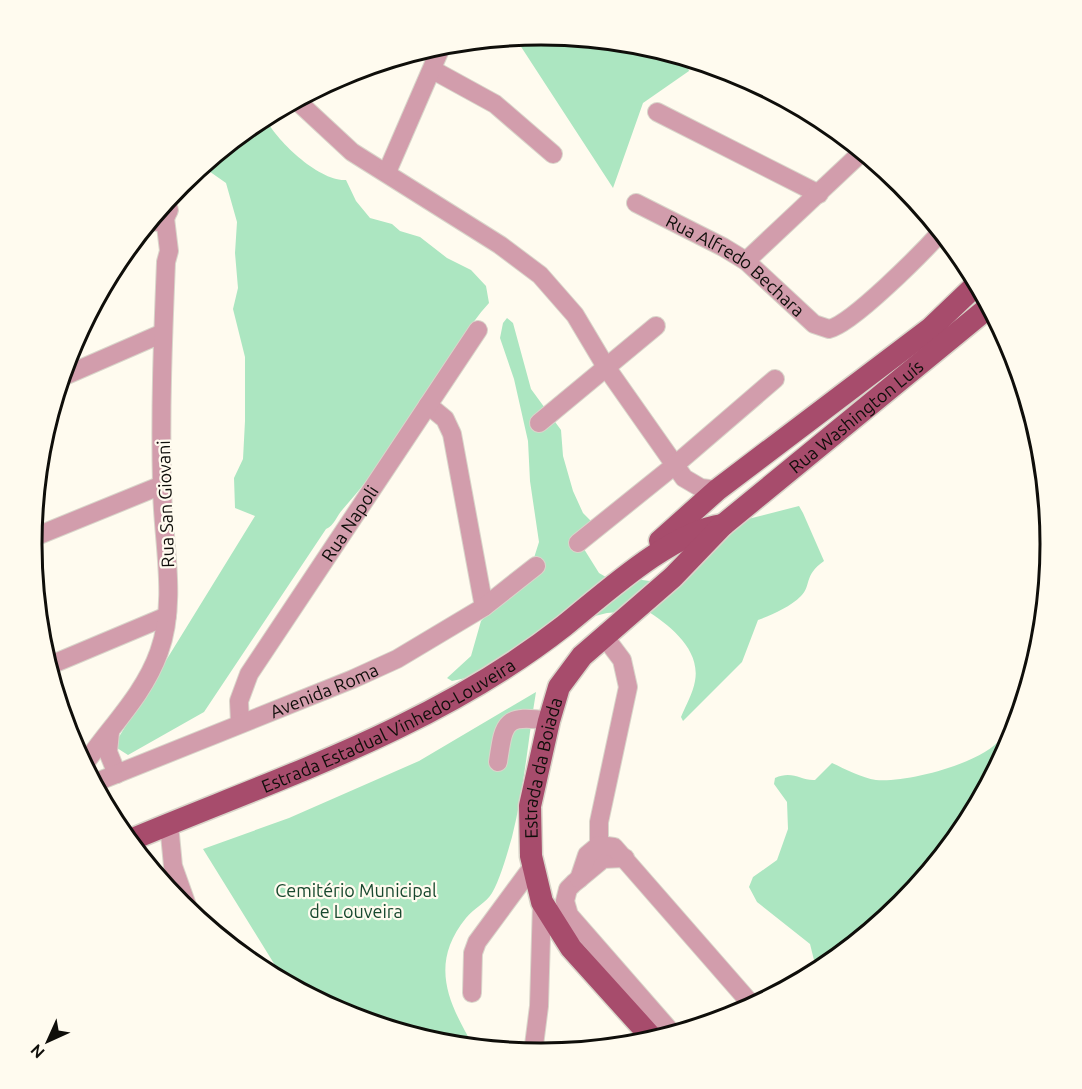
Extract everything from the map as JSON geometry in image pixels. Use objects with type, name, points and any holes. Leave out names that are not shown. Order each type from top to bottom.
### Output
[{"type":"main road","points":[[628,575],[717,490],[931,328],[970,290]]},
{"type":"main road","name":"Rua Washington Luís","points":[[713,532],[983,313]]},
{"type":"main road","points":[[766,453],[784,474]]},
{"type":"main road","points":[[628,575],[688,535],[713,532],[718,504],[736,477]]},
{"type":"main road","name":"Estrada da Boiada","points":[[647,1032],[571,948],[542,902],[533,866],[530,806],[549,721],[564,678],[599,640],[673,577],[713,532]]},
{"type":"main road","points":[[668,548],[676,554],[679,560],[673,577]]},
{"type":"main road","name":"Estrada Estadual Vinhedo-Louveira","points":[[137,837],[331,759],[457,697],[527,653],[628,575]]},
{"type":"street","points":[[387,172],[438,56]]},
{"type":"street","points":[[434,69],[495,104],[553,154]]},
{"type":"street","points":[[303,106],[352,153],[387,172],[500,245],[540,275],[564,299],[606,367],[679,471],[701,488],[717,490]]},
{"type":"street","points":[[657,112],[819,194]]},
{"type":"street","points":[[746,261],[856,158]]},
{"type":"street","name":"Rua Alfredo Bechara","points":[[636,203],[746,261],[814,324],[829,329],[841,324],[877,295],[935,238]]},
{"type":"street","name":"Rua San Giovani","points":[[90,758],[110,732],[154,665],[167,616],[162,485],[166,261],[160,222]]},
{"type":"street","points":[[539,423],[656,326]]},
{"type":"street","name":"Rua Napoli","points":[[240,723],[239,701],[249,674],[478,330]]},
{"type":"street","points":[[73,372],[163,333]]},
{"type":"street","points":[[578,543],[679,471],[776,379]]},
{"type":"street","points":[[428,405],[445,419],[452,434],[484,607]]},
{"type":"street","points":[[679,471],[688,499],[713,532]]},
{"type":"street","points":[[42,534],[162,485]]},
{"type":"street","name":"Avenida Roma","points":[[101,780],[398,659],[484,607],[537,567]]},
{"type":"street","points":[[56,662],[167,616]]},
{"type":"street","points":[[599,640],[627,677],[626,703],[599,822],[599,845]]},
{"type":"street","points":[[498,762],[503,730],[509,723],[517,719],[549,721]]},
{"type":"street","points":[[110,732],[108,752],[117,774]]},
{"type":"street","points":[[169,824],[173,866],[182,890]]},
{"type":"street","points":[[579,879],[587,855],[599,845],[614,847],[747,999]]},
{"type":"street","points":[[625,858],[603,859],[568,890],[565,901],[569,915],[667,1027]]},
{"type":"street","points":[[472,993],[473,953],[477,942],[533,866]]},
{"type":"street","points":[[534,1044],[541,962],[542,902]]},
{"type":"street","points":[[541,962],[556,951],[571,948]]},
{"type":"green space","points":[[541,45],[606,50],[638,55],[688,68],[689,71],[643,103],[613,188],[521,46]]},
{"type":"green space","points":[[270,126],[288,148],[312,167],[335,179],[346,180],[356,201],[370,218],[392,224],[400,231],[420,237],[447,258],[471,270],[486,286],[489,303],[467,331],[437,384],[404,432],[326,529],[204,712],[128,755],[117,748],[117,740],[255,516],[235,508],[234,478],[243,459],[245,357],[233,309],[238,288],[235,253],[237,222],[226,183],[209,171]]},
{"type":"green space","points":[[507,318],[513,323],[531,389],[561,430],[563,456],[573,491],[583,513],[592,522],[582,540],[584,549],[599,573],[611,580],[635,579],[672,584],[744,520],[799,506],[824,561],[813,571],[804,592],[797,600],[758,620],[742,662],[683,721],[681,717],[695,681],[696,669],[693,659],[681,639],[646,610],[607,613],[587,618],[466,678],[452,681],[447,678],[471,656],[481,621],[522,579],[533,561],[539,542],[530,481],[528,441],[514,379],[500,338],[503,323]]},
{"type":"green space","name":"Cemitério Municipal de Louveira","points":[[536,692],[520,801],[512,837],[498,881],[487,899],[466,918],[448,951],[445,967],[446,983],[450,999],[469,1038],[412,1026],[350,1006],[291,977],[276,967],[203,849],[289,818],[419,761]]},
{"type":"green space","points":[[1000,739],[989,765],[956,822],[916,874],[870,920],[818,959],[814,961],[810,944],[757,902],[749,887],[753,877],[777,860],[788,829],[787,802],[774,784],[775,778],[792,775],[815,780],[832,763],[871,779],[906,778],[943,770],[979,756]]}]
